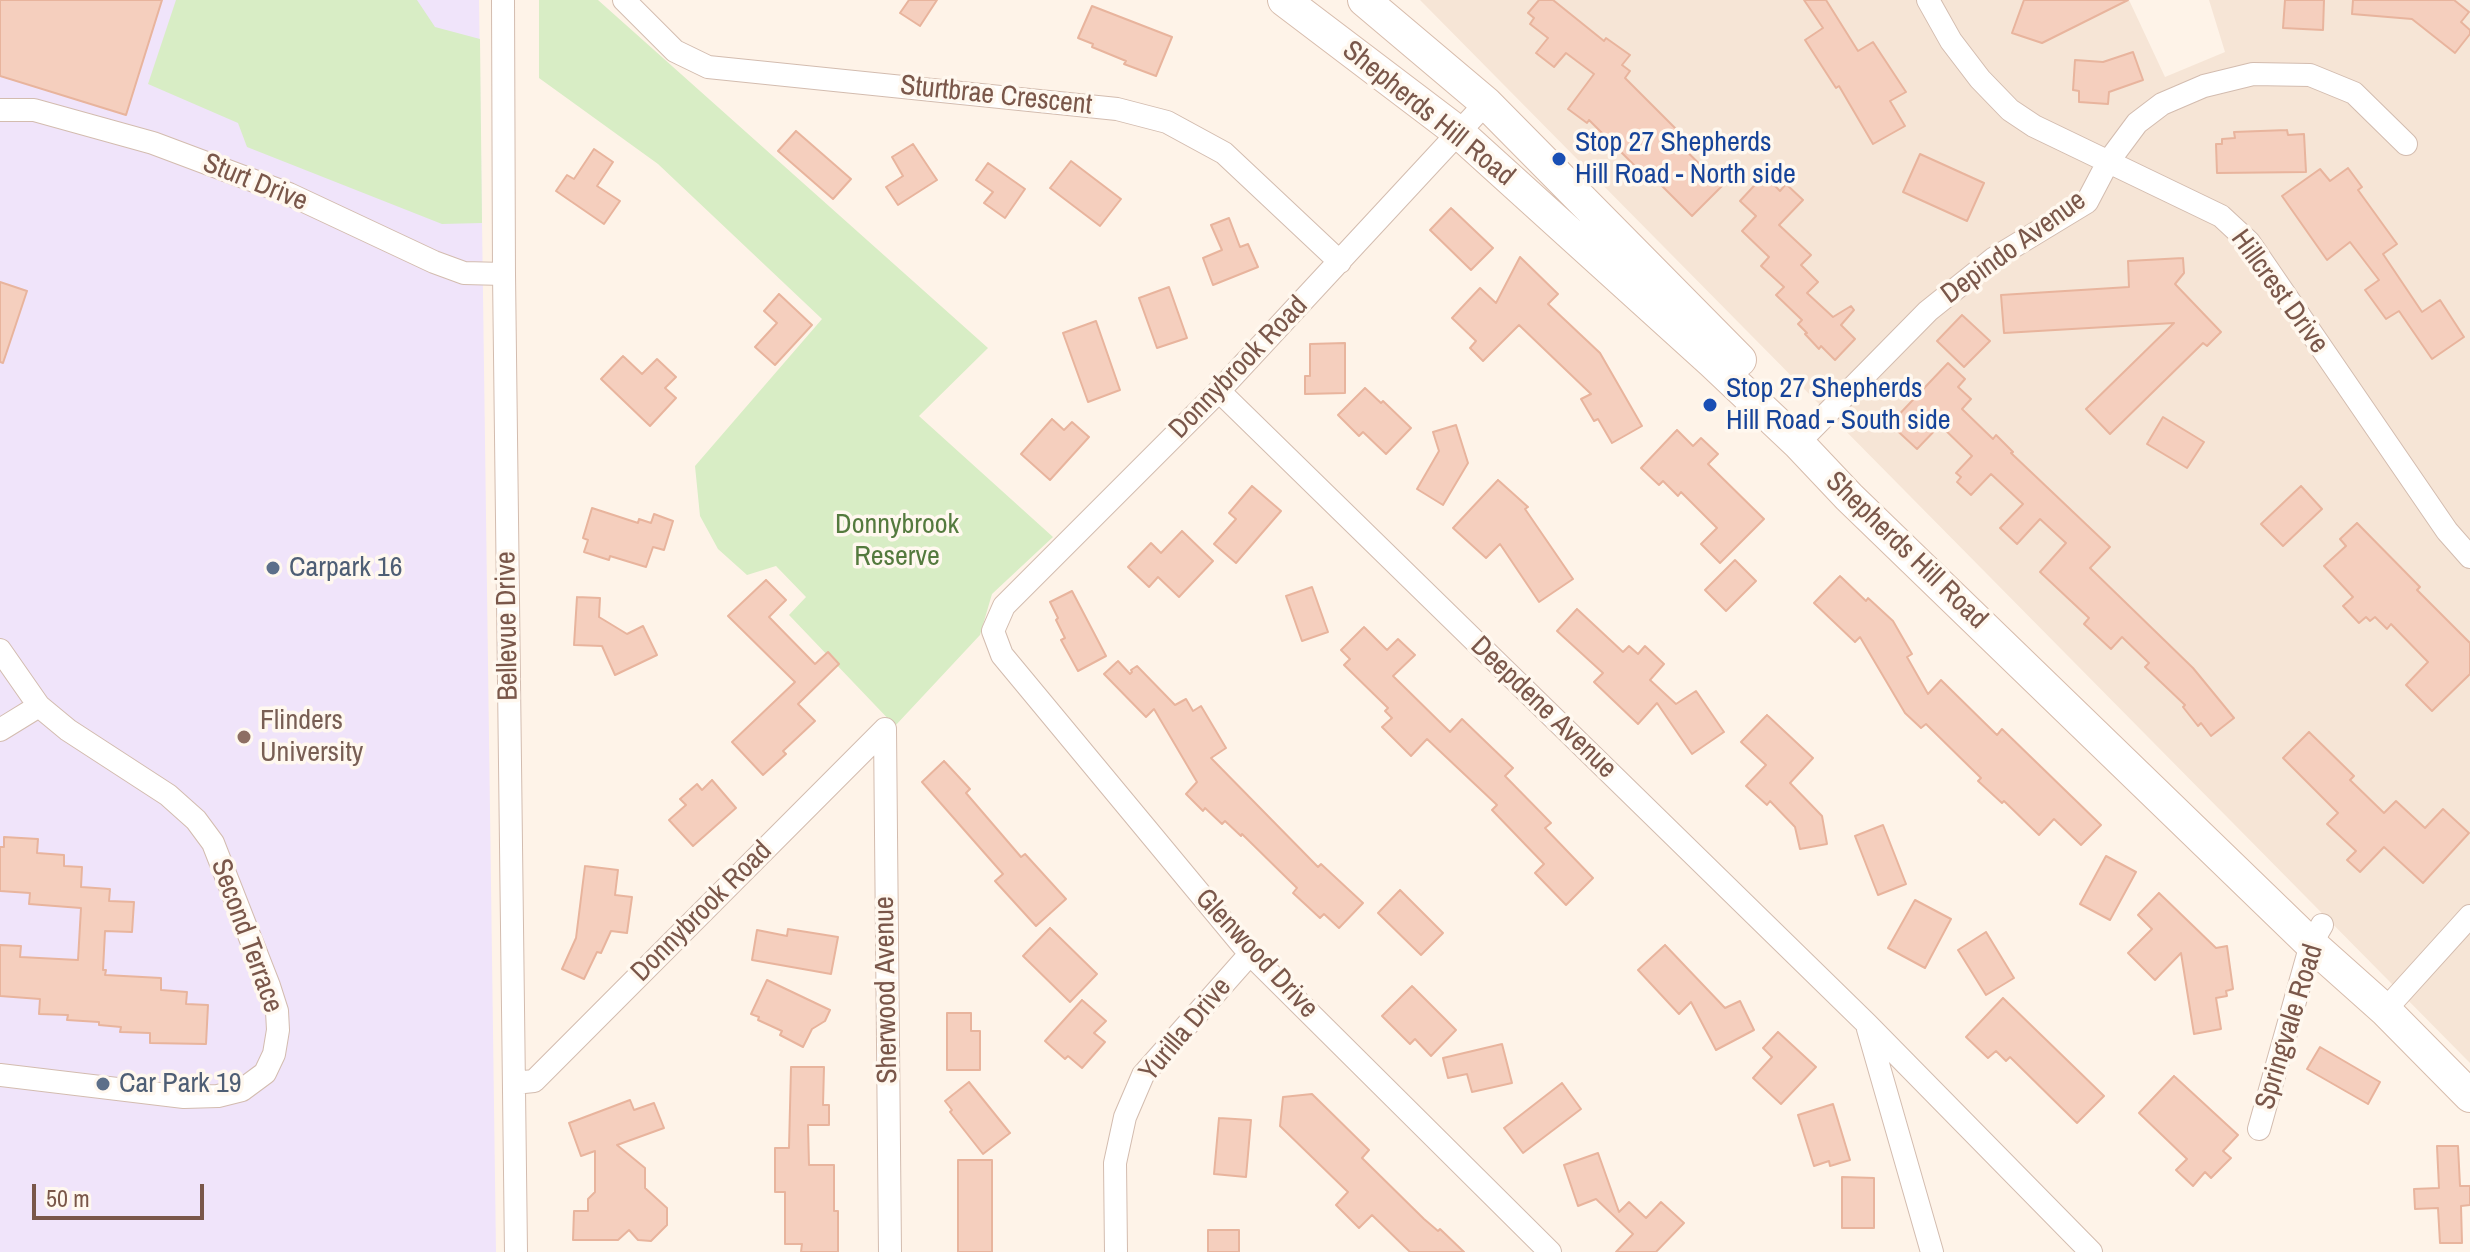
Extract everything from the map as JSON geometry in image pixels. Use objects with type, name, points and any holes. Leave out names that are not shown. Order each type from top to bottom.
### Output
[{"type":"main road","name":"Shepherds Hill Road","points":[[1284,0],[1458,132],[1804,436]]},
{"type":"main road","name":"Shepherds Hill Road","points":[[1364,0],[1486,103],[1804,436],[1849,497],[2316,935],[2391,1003],[2470,1068]]},
{"type":"main road","name":"Shepherds Hill Road","points":[[2391,1003],[2470,1096]]},
{"type":"street","name":"Bellevue Drive","points":[[503,0],[516,1252]]},
{"type":"street","name":"Sturtbrae Crescent","points":[[624,0],[675,51],[708,67],[1117,109],[1167,122],[1224,153],[1340,262]]},
{"type":"street","name":"Hillcrest Drive","points":[[1928,0],[1961,54],[2010,110],[2034,126],[2221,216],[2249,242],[2447,531],[2470,557]]},
{"type":"street","name":"Depindo Avenue","points":[[1804,436],[1928,311],[1993,259],[2087,202],[2108,162],[2137,123],[2162,104],[2204,86],[2253,74],[2310,75],[2354,93],[2406,144]]},
{"type":"street","name":"Donnybrook Road","points":[[993,631],[1004,606],[1219,391],[1486,103]]},
{"type":"street","name":"Sturt Drive","points":[[0,110],[34,110],[153,143],[289,194],[434,262],[464,273],[504,274]]},
{"type":"street","name":"Deepdene Avenue","points":[[1219,391],[1867,1024],[2091,1252]]},
{"type":"street","name":"Glenwood Drive","points":[[993,631],[1002,655],[1250,954],[1550,1252]]},
{"type":"street","points":[[0,650],[39,706],[0,730]]},
{"type":"street","name":"Second Terrace","points":[[0,1075],[184,1097],[218,1096],[242,1090],[265,1073],[274,1054],[278,1030],[277,1011],[269,986],[213,843],[196,820],[168,795],[68,730],[39,706]]},
{"type":"street","name":"Donnybrook Road","points":[[514,1083],[534,1081],[885,729]]},
{"type":"street","name":"Sherwood Avenue","points":[[885,729],[890,1252]]},
{"type":"street","points":[[2391,1003],[2470,916]]},
{"type":"street","name":"Springvale Road","points":[[2259,1129],[2316,935]]},
{"type":"street","name":"Yurilla Drive","points":[[1116,1252],[1115,1163],[1125,1117],[1143,1075],[1250,954]]},
{"type":"street","name":"Deepdene Avenue","points":[[1867,1024],[1932,1252]]},
{"type":"shaded area","name":"Flinders University","points":[[0,0],[479,0],[496,1252],[0,1252]]},
{"type":"shaded area","points":[[1420,0],[2129,0],[2165,77],[2225,52],[2209,0],[2470,0],[2470,1063]]},
{"type":"green space","points":[[176,0],[417,0],[435,27],[480,39],[482,223],[442,224],[247,147],[238,123],[148,84]]},
{"type":"green space","name":"Donnybrook Reserve","points":[[539,0],[598,0],[988,348],[919,416],[1053,537],[992,594],[980,635],[895,726],[789,615],[806,597],[776,566],[747,575],[718,549],[700,516],[695,466],[822,319],[658,164],[539,78]]},
{"type":"building","points":[[0,0],[162,0],[126,115],[0,76]]},
{"type":"building","points":[[909,0],[937,0],[920,26],[900,13]]},
{"type":"building","points":[[1539,0],[1553,0],[1604,41],[1606,38],[1630,55],[1622,65],[1630,71],[1625,78],[1679,132],[1673,138],[1722,186],[1692,216],[1644,168],[1640,171],[1589,120],[1587,123],[1568,109],[1594,74],[1566,53],[1554,67],[1536,53],[1548,38],[1530,24],[1534,18],[1528,13]]},
{"type":"building","points":[[1804,0],[1826,0],[1858,51],[1873,42],[1906,92],[1890,101],[1905,126],[1873,144],[1839,86],[1836,88],[1805,40],[1823,28]]},
{"type":"building","points":[[2024,0],[2128,0],[2042,43],[2012,33]]},
{"type":"building","points":[[2285,0],[2324,0],[2323,30],[2283,28]]},
{"type":"building","points":[[2353,0],[2454,0],[2469,12],[2461,22],[2470,34],[2455,53],[2412,19],[2352,14]]},
{"type":"building","points":[[1092,6],[1172,37],[1156,76],[1124,64],[1126,61],[1078,38]]},
{"type":"building","points":[[2133,52],[2143,80],[2109,92],[2108,104],[2079,102],[2079,91],[2073,90],[2075,60],[2103,62]]},
{"type":"building","points":[[2287,130],[2288,135],[2304,134],[2306,172],[2217,173],[2216,144],[2222,144],[2222,139],[2235,138],[2234,132]]},
{"type":"building","points":[[796,131],[851,179],[833,199],[778,151]]},
{"type":"building","points":[[913,144],[937,180],[898,205],[886,187],[903,176],[892,157]]},
{"type":"building","points":[[594,149],[613,162],[597,186],[620,201],[604,224],[556,191],[567,175],[574,179]]},
{"type":"building","points":[[1920,154],[1984,183],[1967,221],[1903,192]]},
{"type":"building","points":[[1071,161],[1121,199],[1100,226],[1050,188]]},
{"type":"building","points":[[988,163],[1025,189],[1005,218],[984,203],[993,192],[976,180]]},
{"type":"building","points":[[2348,168],[2362,187],[2358,190],[2397,244],[2383,254],[2422,312],[2440,300],[2464,337],[2432,359],[2399,311],[2386,319],[2365,290],[2379,280],[2350,242],[2327,260],[2282,196],[2320,169],[2330,181]]},
{"type":"building","points":[[1764,175],[1780,191],[1786,184],[1803,200],[1779,225],[1811,255],[1801,265],[1818,282],[1807,293],[1833,317],[1851,306],[1854,310],[1841,325],[1855,339],[1835,360],[1805,334],[1798,324],[1802,320],[1776,295],[1784,287],[1761,266],[1769,257],[1742,231],[1756,216],[1740,201]]},
{"type":"building","points":[[1451,208],[1493,248],[1471,270],[1430,230]]},
{"type":"building","points":[[1229,218],[1240,247],[1248,244],[1258,267],[1213,285],[1203,258],[1222,250],[1211,225]]},
{"type":"building","points":[[1520,257],[1558,294],[1548,304],[1600,353],[1642,426],[1612,443],[1581,399],[1591,394],[1519,325],[1483,361],[1470,348],[1476,341],[1452,318],[1480,288],[1496,303]]},
{"type":"building","points":[[2183,258],[2184,273],[2175,284],[2221,332],[2207,346],[2203,343],[2110,434],[2086,409],[2174,323],[2004,333],[2001,295],[2129,287],[2128,261]]},
{"type":"building","points":[[0,282],[27,291],[3,363],[0,362]]},
{"type":"building","points":[[1169,287],[1187,338],[1157,348],[1139,298]]},
{"type":"building","points":[[779,294],[812,325],[775,365],[755,347],[777,323],[764,311]]},
{"type":"building","points":[[1962,315],[1990,341],[1964,367],[1937,341]]},
{"type":"building","points":[[1096,321],[1120,390],[1088,402],[1063,333]]},
{"type":"building","points":[[1345,343],[1345,393],[1305,394],[1305,376],[1310,376],[1310,344]]},
{"type":"building","points":[[623,356],[642,374],[657,359],[676,377],[665,388],[676,398],[650,426],[601,379]]},
{"type":"building","points":[[1948,363],[1965,379],[1958,387],[1971,399],[1962,409],[1993,439],[1996,435],[2110,547],[2090,568],[2193,668],[2234,718],[2211,736],[2201,723],[2198,726],[2183,707],[2185,705],[2145,667],[2149,663],[2122,637],[2111,649],[2084,624],[2089,618],[2040,572],[2066,543],[2040,519],[2017,544],[2000,528],[2023,504],[1991,474],[1971,495],[1957,482],[1961,477],[1956,473],[1972,456],[1940,425],[1917,449],[1890,424]]},
{"type":"building","points":[[1365,388],[1411,428],[1386,454],[1363,432],[1359,436],[1338,415]]},
{"type":"building","points":[[2163,417],[2204,442],[2187,468],[2147,444]]},
{"type":"building","points":[[1052,419],[1064,430],[1072,422],[1089,437],[1050,480],[1021,454]]},
{"type":"building","points":[[1456,425],[1468,463],[1443,505],[1417,489],[1439,451],[1433,432]]},
{"type":"building","points":[[1677,430],[1693,446],[1701,438],[1718,454],[1708,464],[1764,519],[1720,563],[1701,544],[1717,528],[1681,492],[1678,496],[1663,481],[1659,485],[1641,468]]},
{"type":"building","points":[[1498,480],[1528,507],[1525,509],[1573,579],[1539,602],[1500,544],[1486,558],[1453,528]]},
{"type":"building","points":[[1252,486],[1281,511],[1236,563],[1214,544],[1236,519],[1229,513]]},
{"type":"building","points":[[2301,486],[2322,509],[2283,546],[2261,524]]},
{"type":"building","points":[[592,508],[638,523],[639,519],[651,523],[654,514],[673,521],[664,550],[653,547],[646,567],[584,552],[588,540],[583,538]]},
{"type":"building","points":[[2357,523],[2470,643],[2470,674],[2432,711],[2406,685],[2428,662],[2391,624],[2387,629],[2375,617],[2370,621],[2366,617],[2359,623],[2343,606],[2353,597],[2324,566],[2346,546],[2340,539]]},
{"type":"building","points":[[1182,531],[1213,561],[1179,597],[1158,577],[1149,587],[1128,567],[1151,543],[1161,553]]},
{"type":"building","points":[[1735,560],[1756,581],[1726,611],[1705,590]]},
{"type":"building","points":[[1840,576],[1893,621],[1912,654],[1907,657],[1928,694],[1941,680],[1997,735],[2002,729],[2101,825],[2081,845],[2054,819],[2039,835],[1978,781],[1981,778],[1926,724],[1921,728],[1905,713],[1860,637],[1855,642],[1814,603]]},
{"type":"building","points":[[766,580],[786,600],[769,617],[815,664],[828,652],[839,664],[798,704],[815,721],[763,775],[732,742],[795,682],[728,616]]},
{"type":"building","points":[[1312,587],[1328,632],[1302,641],[1286,596]]},
{"type":"building","points":[[1072,591],[1106,656],[1078,671],[1061,640],[1065,638],[1050,602]]},
{"type":"building","points":[[577,597],[600,598],[599,617],[627,634],[643,626],[657,655],[615,675],[602,646],[574,645]]},
{"type":"building","points":[[1577,609],[1623,652],[1629,646],[1638,654],[1645,646],[1664,664],[1650,680],[1676,704],[1696,691],[1724,732],[1692,754],[1657,703],[1638,724],[1594,682],[1603,673],[1557,631]]},
{"type":"building","points":[[1364,627],[1387,650],[1398,639],[1415,655],[1393,676],[1450,732],[1462,719],[1513,768],[1505,776],[1551,823],[1545,828],[1593,878],[1566,905],[1535,873],[1544,864],[1492,810],[1497,805],[1427,739],[1411,756],[1382,727],[1392,718],[1385,711],[1388,708],[1344,665],[1350,659],[1341,650]]},
{"type":"building","points":[[1118,661],[1130,674],[1137,666],[1175,705],[1186,699],[1193,711],[1201,706],[1226,748],[1211,758],[1318,867],[1321,864],[1363,903],[1339,928],[1324,914],[1320,918],[1293,893],[1297,888],[1242,834],[1225,821],[1222,824],[1205,808],[1203,811],[1186,794],[1197,782],[1154,709],[1146,717],[1104,674]]},
{"type":"building","points":[[1767,715],[1813,758],[1790,783],[1822,816],[1827,844],[1800,849],[1795,827],[1770,801],[1767,805],[1746,786],[1766,765],[1741,742]]},
{"type":"building","points":[[2309,732],[2354,776],[2350,780],[2384,813],[2396,801],[2425,828],[2443,809],[2469,833],[2423,883],[2384,847],[2360,872],[2347,860],[2356,851],[2327,824],[2338,813],[2283,758]]},
{"type":"building","points":[[944,761],[970,789],[966,793],[1021,857],[1025,854],[1066,899],[1036,926],[995,881],[1003,874],[922,782]]},
{"type":"building","points":[[712,780],[736,808],[693,846],[669,820],[686,805],[680,799],[697,784],[702,790]]},
{"type":"building","points":[[1883,825],[1906,884],[1878,895],[1855,836]]},
{"type":"building","points":[[4,837],[38,839],[37,853],[64,855],[64,866],[82,867],[81,887],[110,889],[109,901],[134,902],[132,932],[105,931],[105,975],[161,978],[161,990],[187,992],[186,1004],[208,1005],[206,1044],[150,1043],[150,1033],[120,1032],[121,1027],[99,1025],[99,1022],[67,1020],[68,1015],[39,1014],[40,999],[0,996],[0,945],[21,946],[20,957],[78,960],[81,908],[29,904],[30,893],[0,891],[0,847],[4,847]]},
{"type":"building","points":[[2106,856],[2136,872],[2110,920],[2080,904]]},
{"type":"building","points":[[585,866],[618,870],[615,895],[632,897],[627,933],[611,931],[584,979],[562,969],[576,938]]},
{"type":"building","points":[[1400,890],[1443,933],[1421,955],[1378,913]]},
{"type":"building","points":[[2159,893],[2216,948],[2227,946],[2233,989],[2226,991],[2227,996],[2216,998],[2221,1029],[2194,1034],[2181,953],[2155,980],[2128,953],[2152,929],[2138,915]]},
{"type":"building","points":[[1915,900],[1951,919],[1925,968],[1888,948]]},
{"type":"building","points":[[1050,928],[1097,974],[1070,1002],[1023,956]]},
{"type":"building","points":[[788,929],[838,937],[831,974],[752,960],[757,930],[787,936]]},
{"type":"building","points":[[1986,932],[2014,978],[1986,995],[1958,950]]},
{"type":"building","points":[[1665,945],[1725,1008],[1740,1001],[1754,1030],[1716,1050],[1691,1002],[1679,1014],[1638,970]]},
{"type":"building","points":[[767,980],[830,1010],[825,1021],[812,1029],[803,1047],[751,1014]]},
{"type":"building","points":[[1412,986],[1456,1030],[1431,1056],[1415,1039],[1410,1044],[1382,1016]]},
{"type":"building","points":[[2003,998],[2104,1096],[2077,1123],[2010,1057],[2006,1061],[1996,1051],[1988,1058],[1966,1037]]},
{"type":"building","points":[[1082,1000],[1106,1021],[1094,1033],[1105,1042],[1082,1068],[1068,1056],[1065,1059],[1045,1041]]},
{"type":"building","points":[[947,1013],[971,1013],[971,1031],[980,1031],[980,1070],[947,1070]]},
{"type":"building","points":[[1778,1032],[1816,1067],[1781,1104],[1753,1078],[1772,1057],[1763,1048]]},
{"type":"building","points":[[1502,1044],[1512,1083],[1472,1092],[1467,1074],[1448,1078],[1443,1058]]},
{"type":"building","points":[[2320,1047],[2380,1082],[2368,1104],[2307,1069]]},
{"type":"building","points":[[791,1067],[824,1067],[823,1105],[829,1105],[829,1125],[808,1125],[809,1165],[834,1165],[838,1252],[801,1252],[802,1244],[785,1244],[785,1192],[775,1192],[775,1148],[789,1148]]},
{"type":"building","points":[[2174,1076],[2238,1135],[2223,1151],[2231,1158],[2211,1178],[2205,1172],[2193,1186],[2176,1170],[2187,1159],[2139,1113]]},
{"type":"building","points":[[969,1082],[1010,1133],[983,1154],[945,1101]]},
{"type":"building","points":[[1562,1083],[1581,1109],[1523,1153],[1504,1128]]},
{"type":"building","points":[[1312,1094],[1369,1150],[1362,1158],[1424,1219],[1438,1231],[1440,1229],[1464,1252],[1410,1252],[1372,1215],[1359,1228],[1336,1205],[1348,1192],[1280,1126],[1283,1097]]},
{"type":"building","points":[[630,1100],[634,1110],[654,1103],[664,1128],[617,1145],[645,1168],[645,1188],[667,1208],[667,1225],[651,1241],[638,1240],[629,1230],[618,1240],[573,1240],[574,1211],[588,1211],[588,1199],[595,1192],[595,1151],[581,1156],[569,1123]]},
{"type":"building","points":[[1833,1104],[1850,1160],[1830,1166],[1829,1161],[1814,1166],[1798,1115]]},
{"type":"building","points":[[1219,1118],[1251,1120],[1246,1177],[1214,1174]]},
{"type":"building","points":[[2437,1146],[2458,1146],[2460,1186],[2470,1186],[2470,1205],[2461,1206],[2462,1243],[2440,1243],[2438,1208],[2415,1209],[2414,1189],[2439,1188]]},
{"type":"building","points":[[1598,1153],[1619,1212],[1629,1202],[1646,1218],[1661,1202],[1684,1223],[1656,1252],[1616,1252],[1633,1234],[1596,1199],[1578,1206],[1564,1165]]},
{"type":"building","points":[[958,1160],[992,1160],[992,1252],[958,1252]]},
{"type":"building","points":[[1842,1177],[1874,1178],[1874,1228],[1842,1228]]},
{"type":"building","points":[[1208,1230],[1239,1230],[1239,1252],[1208,1252]]},
{"type":"place","name":"Stop 27 Shepherds Hill Road - North side","points":[[1559,159]]},
{"type":"place","name":"Stop 27 Shepherds Hill Road - South side","points":[[1710,405]]},
{"type":"place","name":"Carpark 16","points":[[273,568]]},
{"type":"place","name":"Flinders University","points":[[244,737]]},
{"type":"place","name":"Car Park 19","points":[[103,1084]]}]
